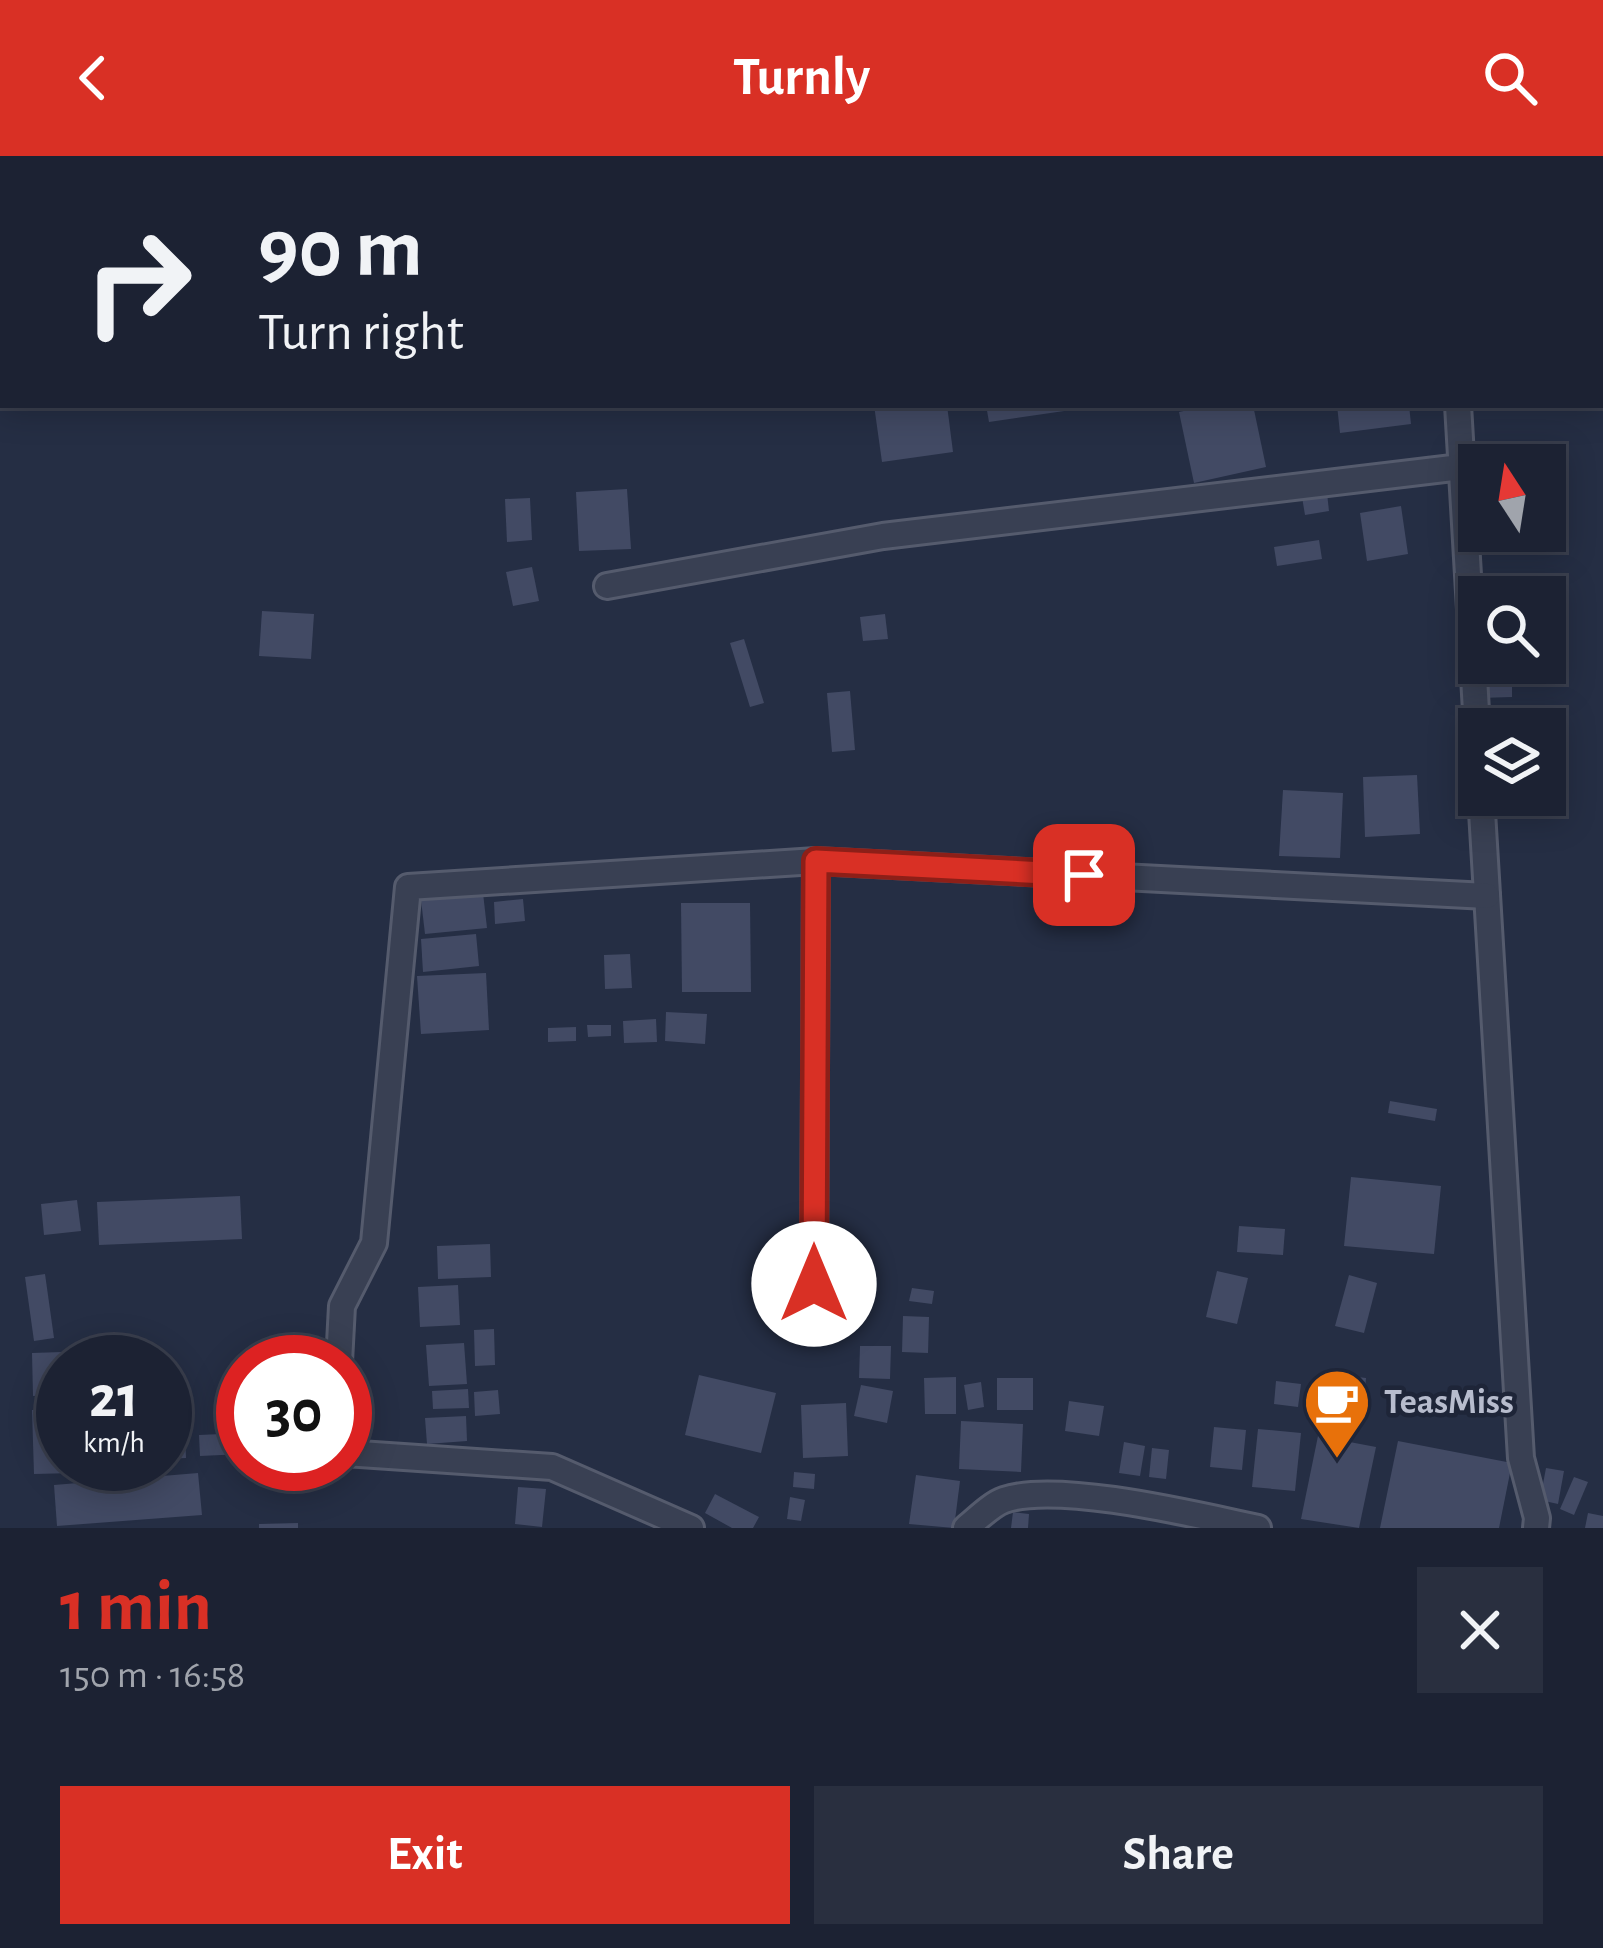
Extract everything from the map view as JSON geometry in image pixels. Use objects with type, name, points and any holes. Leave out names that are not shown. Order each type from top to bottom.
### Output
[{"type":"street","points":[[1458,408],[1460,444]]},
{"type":"street","points":[[607,586],[883,536],[1458,466]]},
{"type":"street","points":[[1466,552],[1476,708]]},
{"type":"street","points":[[1482,816],[1521,1458],[1537,1528]]},
{"type":"street","points":[[340,1335],[342,1306],[374,1243],[408,887],[816,861],[1487,896]]},
{"type":"street","points":[[814,1284],[816,861]]},
{"type":"street","points":[[372,1455],[552,1467],[691,1528]]},
{"type":"street","points":[[966,1528],[1004,1500],[1057,1496],[1153,1506],[1258,1528]]},
{"type":"building","points":[[874,408],[947,408],[953,452],[882,462]]},
{"type":"building","points":[[987,408],[1078,408],[1078,409],[989,422]]},
{"type":"building","points":[[1254,408],[1266,467],[1194,483],[1179,412]]},
{"type":"building","points":[[1337,408],[1409,408],[1411,424],[1340,433]]},
{"type":"building","points":[[627,489],[631,549],[579,551],[576,492]]},
{"type":"building","points":[[1327,493],[1329,511],[1305,515],[1302,497]]},
{"type":"building","points":[[530,498],[532,540],[507,542],[505,499]]},
{"type":"building","points":[[1401,506],[1408,554],[1367,561],[1360,513]]},
{"type":"building","points":[[1319,540],[1322,559],[1277,566],[1274,547]]},
{"type":"building","points":[[532,567],[539,601],[513,606],[506,572]]},
{"type":"building","points":[[262,611],[314,614],[311,659],[259,656]]},
{"type":"building","points":[[885,614],[888,639],[863,641],[860,617]]},
{"type":"building","points":[[744,639],[764,703],[750,707],[730,643]]},
{"type":"building","points":[[1480,684],[1512,684],[1512,697],[1480,698]]},
{"type":"building","points":[[850,691],[855,750],[832,752],[827,693]]},
{"type":"building","points":[[1417,775],[1420,834],[1365,837],[1363,777]]},
{"type":"building","points":[[1283,790],[1343,793],[1340,858],[1279,856]]},
{"type":"building","points":[[483,893],[487,928],[425,934],[421,900]]},
{"type":"building","points":[[523,899],[525,921],[495,924],[494,902]]},
{"type":"building","points":[[681,903],[750,903],[751,992],[682,992]]},
{"type":"building","points":[[476,934],[479,966],[423,972],[421,939]]},
{"type":"building","points":[[630,954],[632,988],[605,989],[604,955]]},
{"type":"building","points":[[486,973],[489,1030],[421,1034],[417,976]]},
{"type":"building","points":[[666,1012],[707,1014],[705,1044],[665,1041]]},
{"type":"building","points":[[656,1019],[657,1042],[624,1043],[623,1021]]},
{"type":"building","points":[[587,1025],[611,1025],[611,1036],[588,1037]]},
{"type":"building","points":[[576,1027],[576,1041],[548,1042],[548,1028]]},
{"type":"building","points":[[1390,1101],[1437,1109],[1435,1121],[1388,1113]]},
{"type":"building","points":[[1351,1177],[1441,1186],[1434,1254],[1344,1246]]},
{"type":"building","points":[[240,1196],[242,1239],[99,1245],[97,1202]]},
{"type":"building","points":[[77,1200],[81,1231],[44,1235],[41,1204]]},
{"type":"building","points":[[1239,1226],[1285,1229],[1283,1255],[1237,1252]]},
{"type":"building","points":[[490,1244],[491,1277],[438,1279],[437,1246]]},
{"type":"building","points":[[1217,1271],[1248,1278],[1237,1324],[1206,1317]]},
{"type":"building","points":[[45,1274],[54,1335],[36,1335],[34,1341],[25,1277]]},
{"type":"building","points":[[1349,1275],[1377,1283],[1364,1333],[1335,1326]]},
{"type":"building","points":[[820,1282],[848,1285],[845,1306],[818,1303]]},
{"type":"building","points":[[458,1285],[460,1325],[420,1327],[418,1287]]},
{"type":"building","points":[[912,1288],[934,1291],[932,1304],[909,1301]]},
{"type":"building","points":[[903,1316],[929,1317],[928,1353],[902,1352]]},
{"type":"building","points":[[494,1329],[495,1365],[475,1366],[474,1330]]},
{"type":"building","points":[[464,1343],[467,1384],[429,1386],[426,1345]]},
{"type":"building","points":[[860,1346],[891,1346],[890,1379],[859,1378]]},
{"type":"building","points":[[32,1353],[36,1353],[36,1396],[33,1396]]},
{"type":"building","points":[[1325,1373],[1366,1378],[1362,1424],[1320,1419]]},
{"type":"building","points":[[699,1375],[776,1393],[761,1453],[685,1435]]},
{"type":"building","points":[[956,1377],[956,1414],[925,1414],[924,1378]]},
{"type":"building","points":[[997,1378],[1033,1378],[1033,1410],[997,1410]]},
{"type":"building","points":[[1276,1381],[1301,1384],[1298,1407],[1274,1404]]},
{"type":"building","points":[[981,1382],[984,1407],[968,1410],[964,1385]]},
{"type":"building","points":[[861,1385],[893,1391],[887,1423],[854,1416]]},
{"type":"building","points":[[468,1389],[469,1408],[433,1409],[432,1391]]},
{"type":"building","points":[[498,1390],[500,1414],[475,1416],[474,1392]]},
{"type":"building","points":[[1069,1401],[1104,1406],[1099,1436],[1065,1431]]},
{"type":"building","points":[[846,1403],[848,1456],[803,1458],[801,1405]]},
{"type":"building","points":[[32,1410],[36,1410],[36,1474],[34,1474]]},
{"type":"building","points":[[466,1416],[467,1441],[427,1444],[425,1418]]},
{"type":"building","points":[[961,1421],[1023,1424],[1021,1472],[959,1469]]},
{"type":"building","points":[[1214,1427],[1246,1430],[1242,1470],[1210,1467]]},
{"type":"building","points":[[1258,1429],[1301,1433],[1295,1491],[1252,1487]]},
{"type":"building","points":[[216,1434],[216,1455],[200,1456],[199,1435]]},
{"type":"building","points":[[1318,1436],[1376,1447],[1359,1528],[1301,1519]]},
{"type":"building","points":[[1398,1441],[1512,1463],[1499,1528],[1380,1528]]},
{"type":"building","points":[[1124,1442],[1145,1446],[1140,1476],[1119,1473]]},
{"type":"building","points":[[1152,1448],[1169,1450],[1166,1479],[1149,1477]]},
{"type":"building","points":[[1546,1468],[1564,1471],[1558,1504],[1540,1500]]},
{"type":"building","points":[[794,1472],[815,1474],[814,1489],[793,1487]]},
{"type":"building","points":[[198,1473],[202,1515],[57,1526],[54,1491],[192,1491],[192,1474]]},
{"type":"building","points":[[916,1475],[960,1481],[954,1528],[909,1524]]},
{"type":"building","points":[[1574,1477],[1588,1482],[1574,1515],[1560,1509]]},
{"type":"building","points":[[518,1487],[546,1489],[542,1527],[515,1524]]},
{"type":"building","points":[[715,1494],[759,1517],[753,1528],[732,1528],[705,1513]]},
{"type":"building","points":[[790,1497],[805,1500],[801,1521],[787,1519]]},
{"type":"building","points":[[1013,1512],[1029,1514],[1028,1528],[1011,1528]]},
{"type":"building","points":[[1588,1513],[1603,1516],[1603,1528],[1585,1528]]},
{"type":"building","points":[[298,1523],[298,1528],[259,1528],[259,1524]]},
{"type":"place","name":"TeasMiss","points":[[1337,1461]]},
{"type":"route","points":[[814,1284],[816,861],[1084,875]]}]
